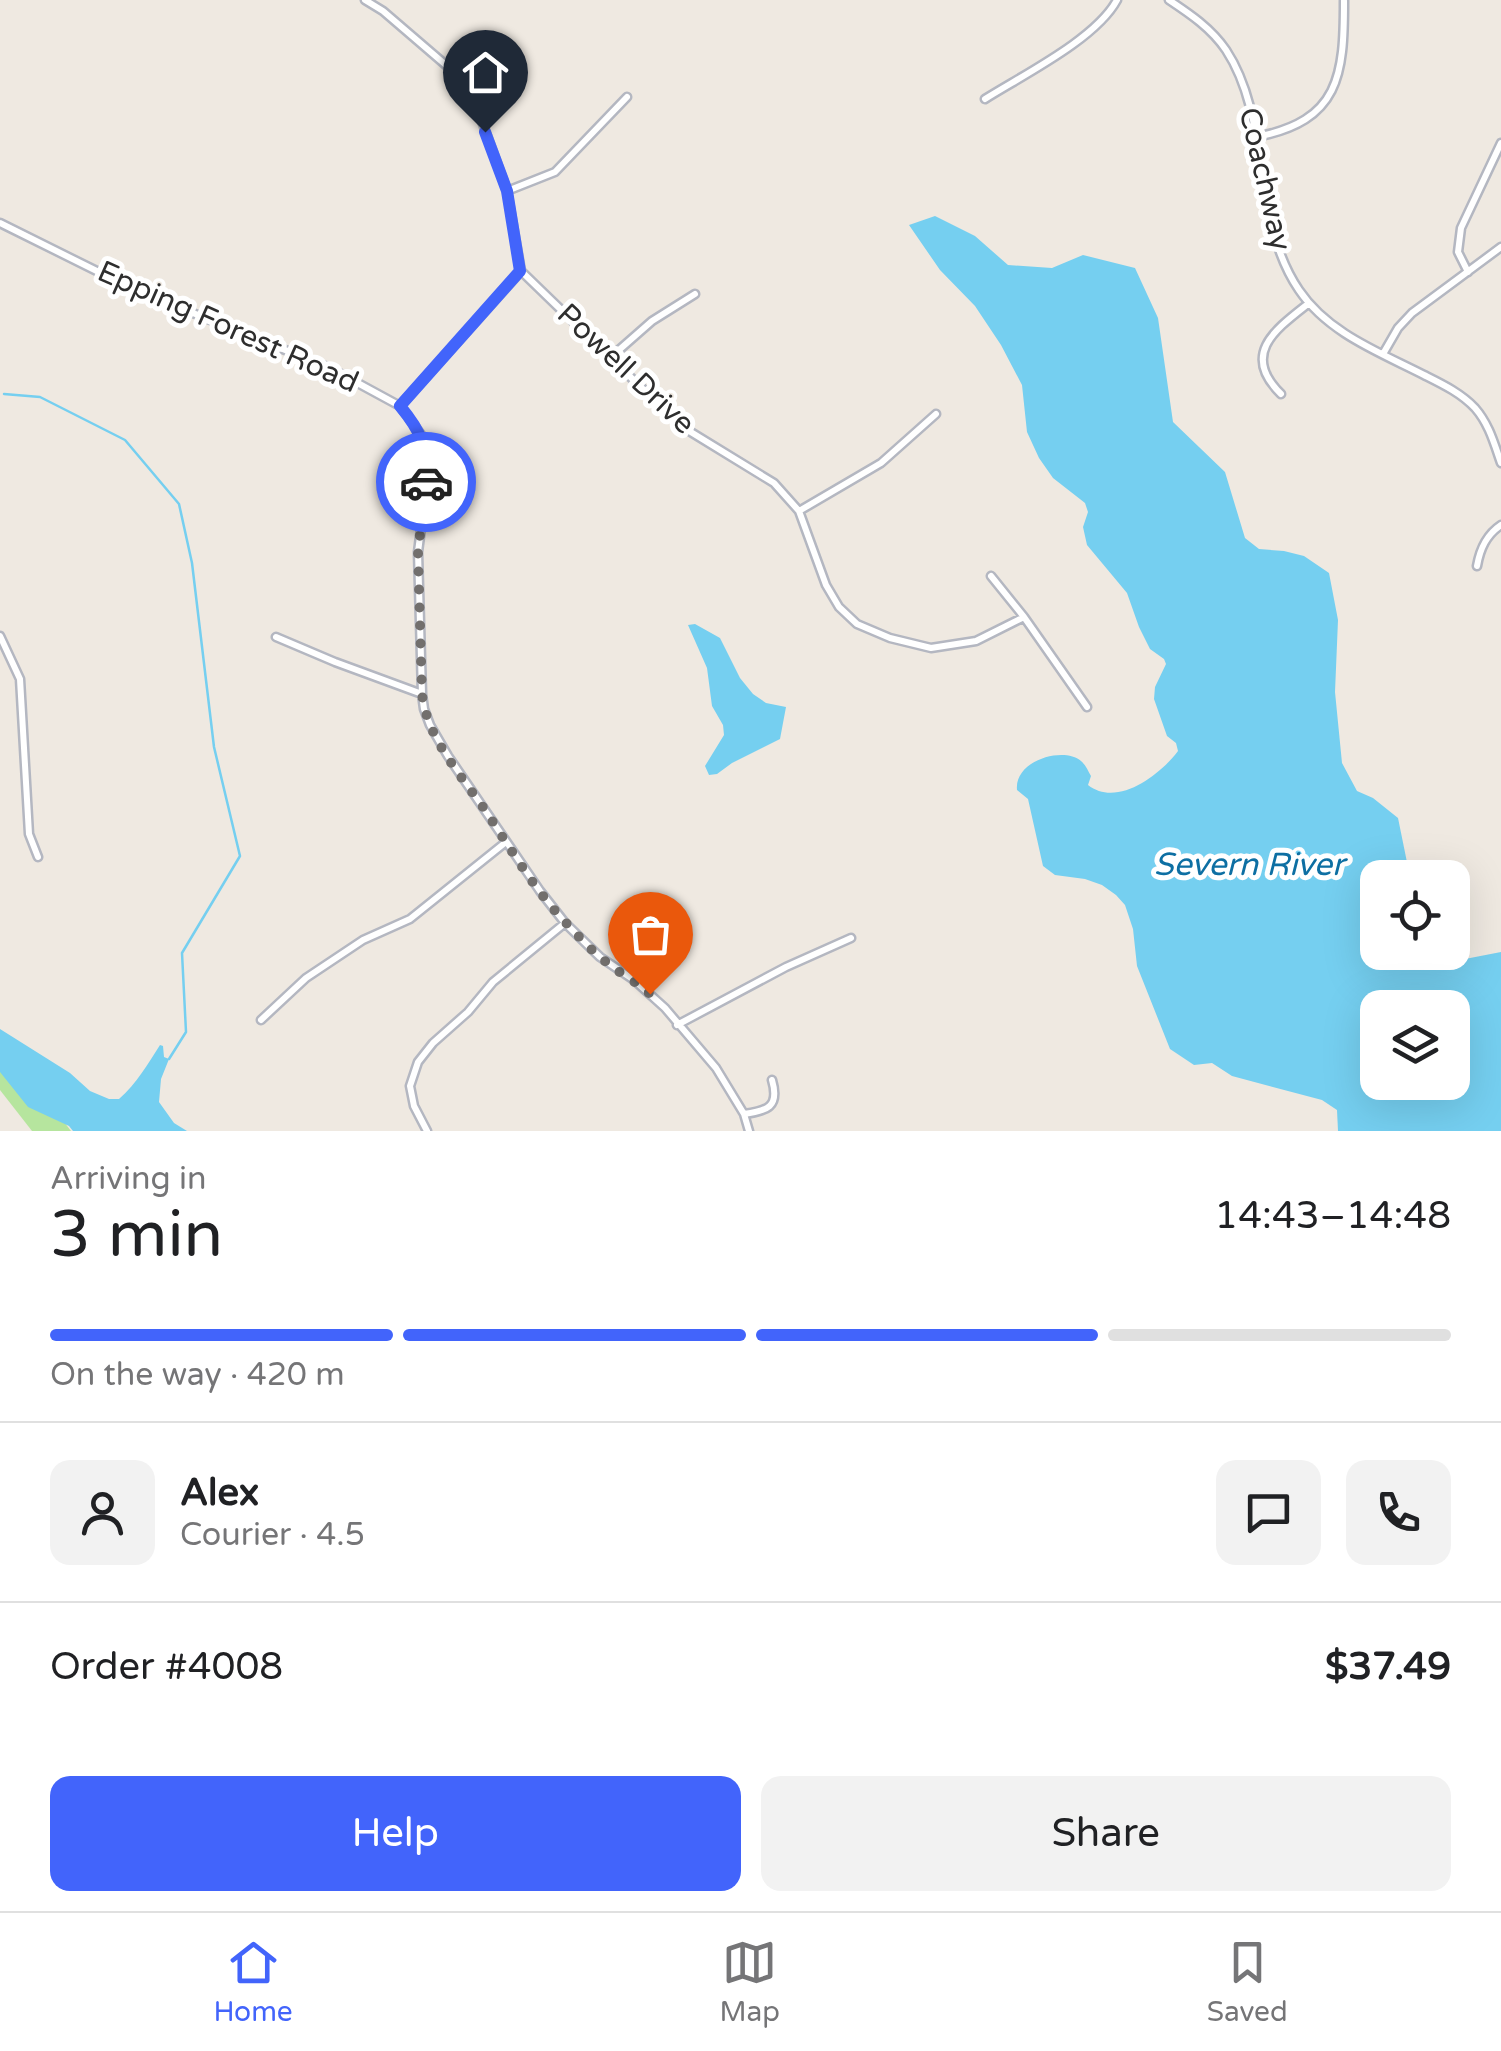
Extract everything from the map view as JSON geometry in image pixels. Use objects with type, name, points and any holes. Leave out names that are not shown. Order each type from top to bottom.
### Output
[{"type":"street","points":[[365,0],[448,66],[474,102],[507,191],[520,271],[400,406],[422,436],[428,474],[418,552],[424,709],[448,756],[565,923],[608,964],[634,980],[664,1008],[716,1068],[744,1114],[749,1131]]},
{"type":"street","points":[[985,99],[1100,24],[1117,0]]},
{"type":"street","name":"Coachway","points":[[1168,0],[1198,20],[1225,48],[1235,66],[1246,93],[1278,249],[1297,287],[1336,328],[1466,399],[1488,426],[1501,463]]},
{"type":"street","points":[[1256,136],[1290,128],[1315,112],[1329,95],[1342,65],[1344,1]]},
{"type":"street","points":[[507,191],[555,172],[627,98]]},
{"type":"street","points":[[1468,272],[1458,252],[1461,228],[1501,143]]},
{"type":"street","name":"Epping Forest Road","points":[[0,222],[133,289],[330,368],[400,406]]},
{"type":"street","points":[[1383,354],[1404,321],[1501,247]]},
{"type":"street","name":"Powell Drive","points":[[520,271],[681,426],[774,483],[799,510],[826,585],[857,624],[930,648],[976,641],[1024,618]]},
{"type":"street","points":[[611,356],[652,321],[695,294]]},
{"type":"street","points":[[1281,394],[1265,374],[1262,364],[1266,346],[1276,330],[1309,303]]},
{"type":"street","points":[[799,510],[881,462],[936,414]]},
{"type":"street","points":[[1477,566],[1480,551],[1492,531],[1501,525]]},
{"type":"street","points":[[991,576],[1087,707]]},
{"type":"street","points":[[0,636],[20,679],[29,834],[38,857]]},
{"type":"street","points":[[276,637],[422,694]]},
{"type":"street","points":[[261,1020],[306,978],[363,940],[410,919],[506,842]]},
{"type":"street","points":[[427,1131],[414,1106],[410,1086],[418,1062],[493,982],[565,923]]},
{"type":"street","points":[[677,1024],[851,938]]},
{"type":"street","points":[[744,1114],[763,1111],[772,1104],[772,1080]]},
{"type":"green space","points":[[0,1039],[71,1131],[32,1131],[0,1090]]},
{"type":"water","name":"Severn River","points":[[935,216],[975,236],[1008,265],[1052,268],[1083,255],[1135,268],[1158,318],[1173,422],[1225,472],[1245,538],[1259,549],[1304,556],[1329,573],[1338,620],[1335,692],[1342,763],[1357,791],[1398,818],[1407,860],[1360,860],[1360,970],[1470,970],[1470,958],[1501,952],[1501,1131],[1338,1131],[1337,1110],[1322,1100],[1232,1076],[1212,1063],[1194,1065],[1170,1049],[1137,966],[1133,929],[1125,905],[1102,885],[1055,875],[1043,866],[1028,799],[1017,790],[1023,771],[1052,756],[1073,757],[1083,763],[1091,776],[1088,785],[1112,793],[1137,786],[1160,770],[1178,751],[1176,743],[1167,736],[1154,699],[1166,664],[1150,649],[1127,593],[1087,545],[1083,527],[1088,512],[1085,503],[1053,478],[1039,458],[1027,432],[1022,385],[1001,345],[975,306],[940,270],[909,225]]},
{"type":"water","points":[[695,624],[720,638],[740,678],[753,694],[766,703],[786,707],[780,739],[709,775],[705,766],[724,735],[712,706],[707,668],[688,625]]},
{"type":"water","points":[[0,1029],[70,1073],[90,1091],[109,1099],[119,1099],[163,1046],[164,1057],[169,1059],[161,1079],[159,1102],[174,1123],[187,1131],[73,1131],[28,1107],[0,1072]]},
{"type":"waterway","points":[[4,394],[40,397],[125,440],[179,504],[192,563],[214,747],[240,856],[182,953],[186,1032],[169,1059]]},
{"type":"way so far","points":[[426,482],[418,552],[422,694],[430,725],[506,842],[565,923],[608,964],[650,994]]},
{"type":"route","points":[[426,482],[422,436],[400,406],[520,271],[507,191],[485,132]]}]
